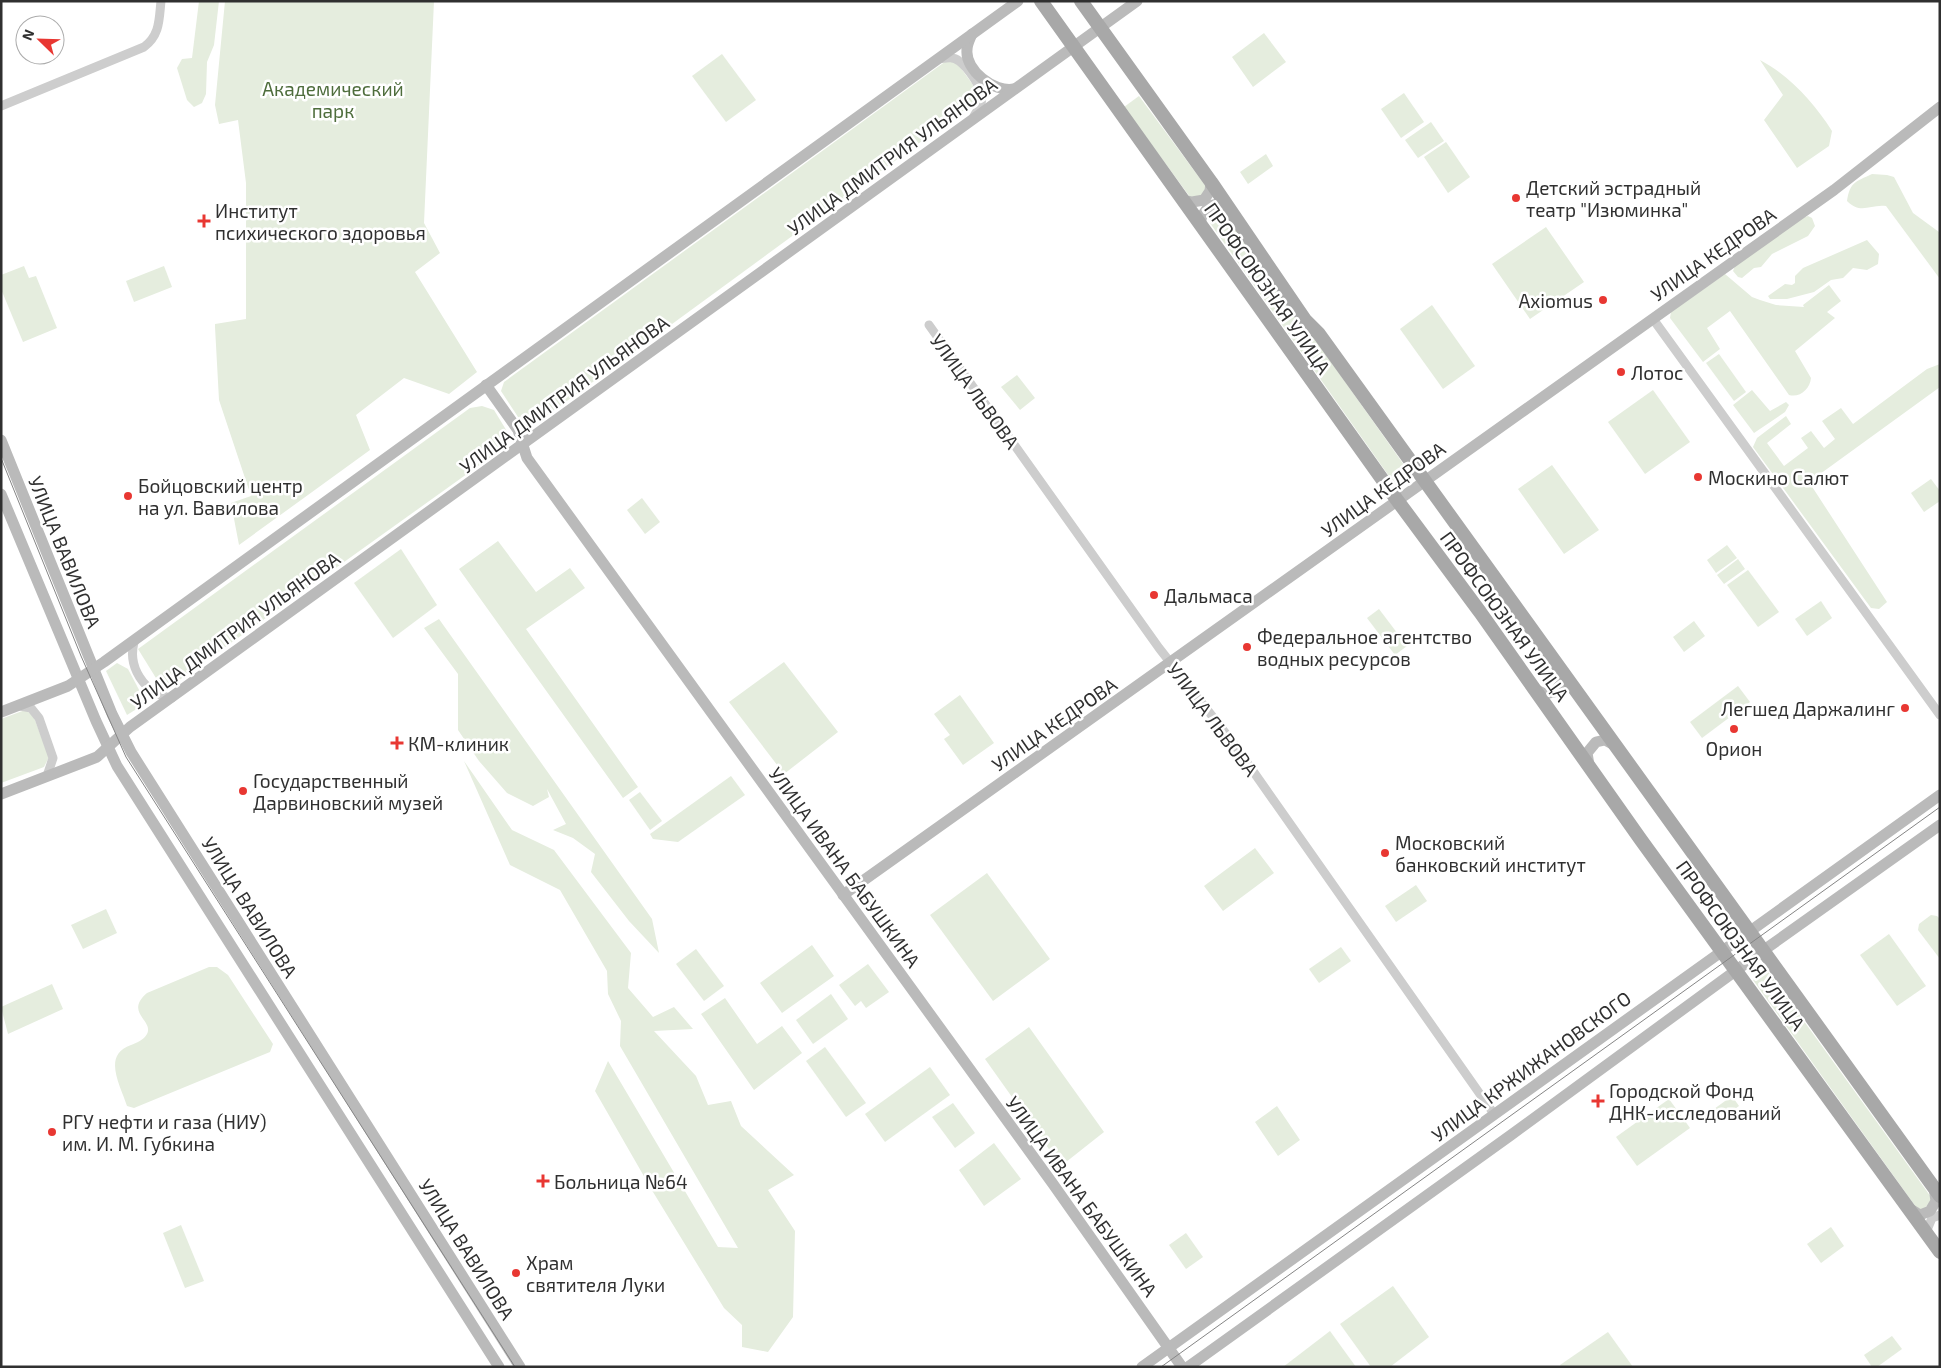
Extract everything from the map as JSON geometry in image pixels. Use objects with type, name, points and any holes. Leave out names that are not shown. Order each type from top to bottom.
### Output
[{"type":"main road","points":[[1,712],[68,686],[94,669],[1018,1]]},
{"type":"main road","name":"ПРОФСОЮЗНАЯ УЛИЦА","points":[[1041,1],[1397,500],[1480,612],[1940,1252]]},
{"type":"main road","name":"ПРОФСОЮЗНАЯ УЛИЦА","points":[[1081,1],[1226,202],[1304,320],[1319,334],[1937,1192]]},
{"type":"main road","name":"УЛИЦА ДМИТРИЯ УЛЬЯНОВА","points":[[1,794],[97,757],[122,735],[172,698],[1137,1]]},
{"type":"main road","points":[[972,34],[967,50],[969,61],[986,82],[993,87],[1007,91],[1014,89]]},
{"type":"main road","name":"УЛИЦА КЕДРОВА","points":[[844,895],[1834,190],[1940,107]]},
{"type":"main road","points":[[1183,200],[1192,202],[1204,200],[1210,191],[1211,182]]},
{"type":"main road","points":[[1200,223],[1202,216],[1209,206],[1226,202]]},
{"type":"main road","name":"УЛИЦА ИВАНА БАБУШКИНА","points":[[486,385],[518,430],[528,458],[1182,1367]]},
{"type":"main road","name":"УЛИЦА ВАВИЛОВА","points":[[1,440],[122,735],[520,1367]]},
{"type":"main road","name":"УЛИЦА ВАВИЛОВА","points":[[1,494],[107,748],[499,1367]]},
{"type":"main road","points":[[1533,687],[1540,693],[1554,692],[1563,682],[1560,668]]},
{"type":"main road","points":[[1590,766],[1587,753],[1596,742],[1610,741],[1617,747]]},
{"type":"main road","name":"УЛИЦА КРЖИЖАНОВСКОГО","points":[[1142,1367],[1749,930],[1940,795]]},
{"type":"main road","points":[[1188,1367],[1511,1135],[1736,970],[1940,825]]},
{"type":"main road","points":[[1906,1206],[1920,1215],[1930,1212],[1936,1201],[1937,1192]]},
{"type":"street","points":[[1,106],[144,47],[158,30],[161,1]]},
{"type":"street","points":[[938,60],[952,58],[959,61],[980,88],[982,97],[980,107],[972,120]]},
{"type":"street","points":[[1653,319],[1940,715]]},
{"type":"street","name":"УЛИЦА ЛЬВОВА","points":[[929,325],[1171,663],[1234,744],[1494,1114]]},
{"type":"street","points":[[136,639],[132,658],[139,676],[155,693],[172,698]]},
{"type":"street","points":[[18,706],[32,708],[39,718],[53,758],[48,776]]},
{"type":"street","points":[[1928,1236],[1927,1230],[1932,1218],[1940,1215]]},
{"type":"green space","points":[[199,1],[219,1],[214,45],[207,62],[206,94],[202,103],[194,107],[187,100],[177,68],[182,59],[192,58]]},
{"type":"green space","name":"Академический парк","points":[[225,1],[434,1],[424,223],[440,253],[415,272],[477,372],[449,394],[404,378],[356,415],[370,450],[239,545],[231,503],[251,496],[219,400],[215,327],[215,324],[246,319],[246,183],[238,120],[219,124],[215,105]]},
{"type":"green space","points":[[1264,33],[1286,62],[1253,87],[1232,57]]},
{"type":"green space","points":[[722,54],[756,100],[726,122],[692,76]]},
{"type":"green space","points":[[1760,60],[1791,82],[1817,110],[1832,131],[1829,146],[1797,168],[1764,120],[1783,95]]},
{"type":"green space","points":[[946,61],[957,63],[979,93],[974,103],[534,425],[528,427],[522,423],[501,391],[504,382]]},
{"type":"green space","points":[[1404,93],[1424,122],[1401,138],[1381,109]]},
{"type":"green space","points":[[1139,96],[1207,188],[1206,195],[1190,197],[1124,107]]},
{"type":"green space","points":[[1431,122],[1444,141],[1418,158],[1405,140]]},
{"type":"green space","points":[[1446,142],[1470,177],[1448,193],[1424,157]]},
{"type":"green space","points":[[1266,154],[1273,166],[1248,184],[1240,172]]},
{"type":"green space","points":[[1872,174],[1894,177],[1913,213],[1939,232],[1940,279],[1886,206],[1861,208],[1847,201],[1854,183]]},
{"type":"green space","points":[[1219,210],[1224,211],[1409,472],[1409,479],[1400,487],[1396,486],[1210,223],[1210,214]]},
{"type":"green space","points":[[1808,216],[1812,218],[1815,226],[1808,236],[1772,254],[1761,267],[1754,268],[1742,278],[1738,277],[1733,271],[1735,266],[1800,219]]},
{"type":"green space","points":[[1546,227],[1584,282],[1530,319],[1492,264]]},
{"type":"green space","points":[[1867,240],[1879,254],[1878,264],[1867,270],[1853,268],[1843,278],[1831,280],[1814,292],[1787,299],[1770,299],[1768,296],[1785,284],[1792,285],[1795,283],[1795,276],[1803,268]]},
{"type":"green space","points":[[24,266],[29,278],[36,276],[57,328],[23,342],[1,289],[1,275]]},
{"type":"green space","points":[[164,266],[172,287],[134,302],[126,281]]},
{"type":"green space","points":[[1725,274],[1752,297],[1776,305],[1804,307],[1803,305],[1829,285],[1841,301],[1827,312],[1835,318],[1795,351],[1811,378],[1809,386],[1801,394],[1789,395],[1730,311],[1707,328],[1720,349],[1703,362],[1670,318],[1671,312]]},
{"type":"green space","points":[[1432,305],[1475,366],[1443,389],[1400,329]]},
{"type":"green space","points":[[1719,354],[1746,392],[1734,401],[1706,363]]},
{"type":"green space","points":[[1940,364],[1940,387],[1809,482],[1887,602],[1879,609],[1871,608],[1753,447],[1757,438],[1786,416],[1791,424],[1767,443],[1784,466],[1808,448],[1801,438],[1811,431],[1824,448],[1835,439],[1822,421],[1841,408],[1853,424],[1927,369]]},
{"type":"green space","points":[[1017,375],[1035,398],[1020,410],[1001,387]]},
{"type":"green space","points":[[1653,390],[1690,442],[1645,474],[1608,422]]},
{"type":"green space","points":[[1752,390],[1770,411],[1786,402],[1789,405],[1785,412],[1754,433],[1733,405]]},
{"type":"green space","points":[[482,406],[494,410],[508,433],[506,446],[164,691],[138,649],[470,408]]},
{"type":"green space","points":[[1552,465],[1599,530],[1564,554],[1518,489]]},
{"type":"green space","points":[[1931,479],[1940,491],[1940,501],[1924,512],[1911,493]]},
{"type":"green space","points":[[642,498],[660,522],[645,534],[627,510]]},
{"type":"green space","points":[[498,541],[536,592],[570,568],[585,588],[526,629],[638,787],[623,798],[459,569]]},
{"type":"green space","points":[[1727,545],[1737,558],[1716,573],[1707,560]]},
{"type":"green space","points":[[401,549],[437,605],[393,638],[354,583]]},
{"type":"green space","points":[[1738,559],[1745,569],[1724,584],[1717,575]]},
{"type":"green space","points":[[1748,570],[1779,612],[1758,627],[1727,585]]},
{"type":"green space","points":[[1821,601],[1832,618],[1807,636],[1795,619]]},
{"type":"green space","points":[[1379,609],[1407,646],[1395,655],[1367,618]]},
{"type":"green space","points":[[439,619],[652,919],[659,953],[629,921],[591,872],[595,854],[573,838],[553,830],[566,824],[547,789],[549,797],[533,806],[507,793],[479,761],[458,730],[458,674],[424,628]]},
{"type":"green space","points":[[1694,621],[1705,636],[1684,652],[1673,637]]},
{"type":"green space","points":[[784,662],[838,732],[784,774],[729,702]]},
{"type":"green space","points":[[117,663],[128,669],[146,703],[127,715],[106,671]]},
{"type":"green space","points":[[1738,686],[1750,702],[1702,738],[1690,722]]},
{"type":"green space","points":[[960,695],[994,743],[963,765],[944,739],[950,735],[934,714]]},
{"type":"green space","points":[[25,710],[33,715],[49,757],[44,767],[1,783],[1,719]]},
{"type":"green space","points":[[464,761],[512,830],[554,850],[631,953],[628,988],[653,1017],[674,1007],[693,1029],[654,1031],[696,1076],[708,1105],[731,1101],[741,1126],[794,1175],[768,1190],[795,1231],[793,1317],[768,1352],[742,1347],[742,1325],[724,1308],[653,1192],[595,1091],[608,1061],[718,1247],[738,1248],[620,1046],[621,1021],[608,994],[607,971],[560,890],[510,865]]},
{"type":"green space","points":[[731,776],[745,795],[678,842],[653,839],[650,834]]},
{"type":"green space","points":[[640,792],[662,821],[650,830],[629,800]]},
{"type":"green space","points":[[1255,848],[1274,873],[1223,911],[1204,886]]},
{"type":"green space","points":[[987,873],[1050,959],[993,1001],[930,915]]},
{"type":"green space","points":[[1416,885],[1427,901],[1396,922],[1385,906]]},
{"type":"green space","points":[[106,909],[117,933],[83,949],[71,925]]},
{"type":"green space","points":[[1931,915],[1937,916],[1940,919],[1940,959],[1918,930],[1919,924]]},
{"type":"green space","points":[[1889,934],[1926,986],[1897,1006],[1860,955]]},
{"type":"green space","points":[[812,945],[834,976],[782,1013],[760,983]]},
{"type":"green space","points":[[1341,947],[1351,961],[1319,983],[1309,969]]},
{"type":"green space","points":[[696,949],[724,986],[704,1001],[676,964]]},
{"type":"green space","points":[[868,964],[889,992],[866,1008],[861,1001],[855,1006],[839,985]]},
{"type":"green space","points":[[209,967],[217,967],[228,975],[273,1044],[270,1052],[134,1108],[127,1106],[115,1071],[115,1063],[117,1056],[122,1050],[140,1041],[147,1034],[147,1024],[141,1016],[138,1006],[141,1000],[147,993]]},
{"type":"green space","points":[[1767,970],[1931,1197],[1931,1201],[1923,1210],[1916,1207],[1753,980]]},
{"type":"green space","points":[[52,984],[63,1009],[8,1034],[1,1007]]},
{"type":"green space","points":[[831,994],[848,1019],[813,1044],[796,1020]]},
{"type":"green space","points":[[725,998],[757,1044],[782,1026],[802,1053],[754,1090],[701,1014]]},
{"type":"green space","points":[[1029,1027],[1104,1132],[1061,1166],[985,1059]]},
{"type":"green space","points":[[825,1047],[866,1103],[846,1117],[806,1061]]},
{"type":"green space","points":[[930,1067],[950,1095],[885,1142],[865,1114]]},
{"type":"green space","points":[[1732,1096],[1739,1106],[1721,1119],[1714,1109]]},
{"type":"green space","points":[[1669,1099],[1690,1128],[1637,1166],[1616,1137]]},
{"type":"green space","points":[[953,1103],[975,1133],[955,1148],[932,1117]]},
{"type":"green space","points":[[1277,1106],[1300,1140],[1278,1156],[1255,1122]]},
{"type":"green space","points":[[994,1143],[1021,1179],[984,1206],[959,1170]]},
{"type":"green space","points":[[181,1225],[204,1281],[185,1288],[163,1233]]},
{"type":"green space","points":[[1831,1227],[1844,1246],[1821,1263],[1807,1244]]},
{"type":"green space","points":[[1186,1233],[1203,1257],[1186,1269],[1169,1245]]},
{"type":"green space","points":[[1393,1286],[1429,1337],[1390,1367],[1371,1367],[1340,1324]]},
{"type":"green space","points":[[1330,1331],[1356,1367],[1283,1367]]},
{"type":"green space","points":[[1608,1332],[1633,1367],[1561,1367],[1560,1365]]},
{"type":"green space","points":[[1892,1336],[1902,1349],[1877,1367],[1872,1367],[1864,1355]]},
{"type":"tram line","points":[[1,458],[81,656],[126,757],[515,1367]]},
{"type":"tram line","points":[[1161,1367],[1940,807]]},
{"type":"place","name":"Детский эстрадный театр \"Изюминка\"","points":[[1516,198]]},
{"type":"place","name":"Институт психического здоровья","points":[[204,221]]},
{"type":"place","name":"Axiomus","points":[[1603,300]]},
{"type":"place","name":"Лотос","points":[[1621,372]]},
{"type":"place","name":"Москино Салют","points":[[1698,477]]},
{"type":"place","name":"Бойцовский центр на ул. Вавилова","points":[[128,496]]},
{"type":"place","name":"Дальмаса","points":[[1154,595]]},
{"type":"place","name":"Федеральное агентство водных ресурсов","points":[[1247,647]]},
{"type":"place","name":"Легшед Даржалинг","points":[[1905,708]]},
{"type":"place","name":"Орион","points":[[1734,729]]},
{"type":"place","name":"КМ-клиник","points":[[397,743]]},
{"type":"place","name":"Государственный Дарвиновский музей","points":[[243,791]]},
{"type":"place","name":"Московский банковский институт","points":[[1385,853]]},
{"type":"place","name":"Городской Фонд ДНК-исследований","points":[[1598,1101]]},
{"type":"place","name":"РГУ нефти и газа (НИУ) им. И. М. Губкина","points":[[52,1132]]},
{"type":"place","name":"Больница №64","points":[[543,1181]]},
{"type":"place","name":"Храм святителя Луки","points":[[516,1273]]}]
